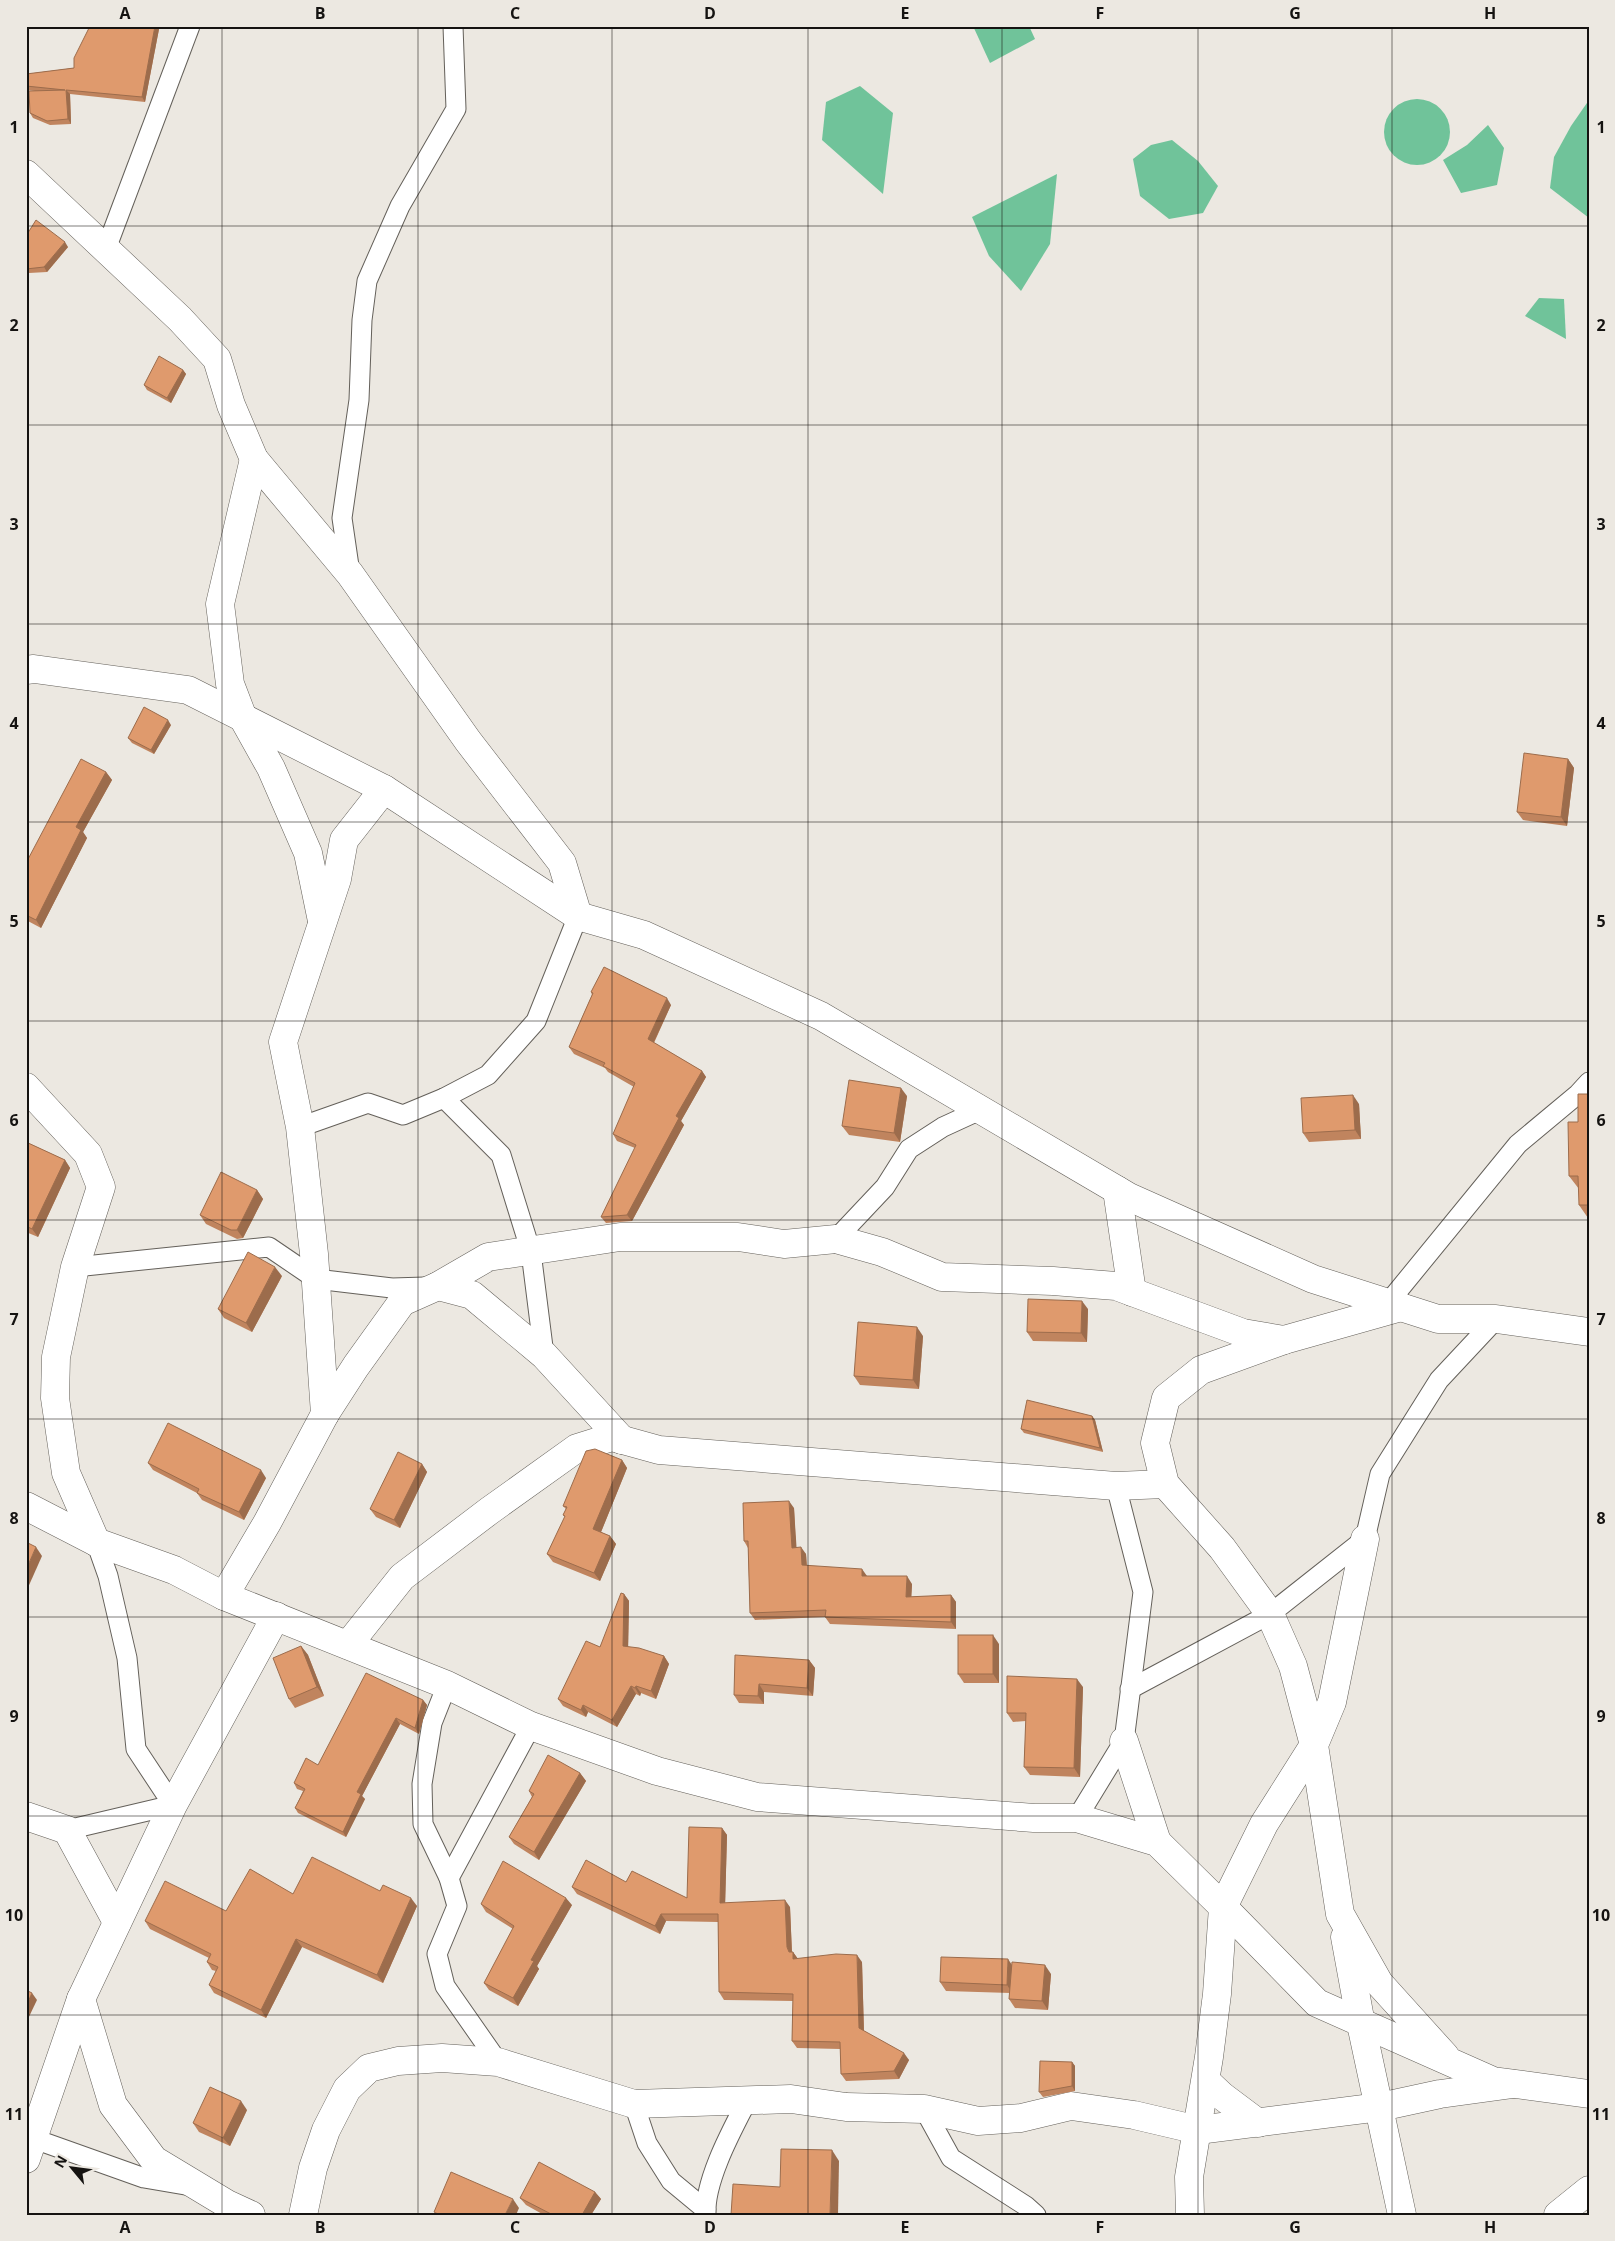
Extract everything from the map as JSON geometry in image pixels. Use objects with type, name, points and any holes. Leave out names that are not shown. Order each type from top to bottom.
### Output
[{"type":"street","points":[[26,174],[180,319],[217,360],[231,405],[254,458],[350,574],[468,741],[562,864],[578,916]]},
{"type":"street","points":[[254,458],[220,604],[230,684],[243,718],[271,768],[308,853],[322,921]]},
{"type":"street","points":[[26,670],[34,668],[188,690],[384,788],[578,916],[644,935],[821,1016],[1117,1190],[1313,1279],[1438,1319],[1496,1319],[1589,1332]]},
{"type":"street","points":[[325,1414],[316,1279],[300,1127],[283,1042],[337,879],[344,840],[384,788]]},
{"type":"street","points":[[26,1087],[88,1154],[101,1187],[75,1268],[56,1357],[56,1398],[66,1473],[96,1542]]},
{"type":"street","points":[[1117,1190],[1132,1292]]},
{"type":"street","points":[[224,1596],[267,1523],[325,1414],[356,1366],[402,1302],[438,1286],[488,1257],[620,1237],[738,1237],[784,1244],[836,1239],[882,1252],[942,1277],[1053,1281],[1116,1286],[1242,1332],[1284,1340]]},
{"type":"street","points":[[438,1286],[472,1295],[544,1355],[622,1440]]},
{"type":"street","points":[[1394,1305],[1284,1340],[1201,1370],[1166,1398],[1155,1444],[1165,1484],[1222,1548],[1270,1614],[1293,1666],[1314,1745],[1340,1914],[1361,2024],[1402,2215]]},
{"type":"street","points":[[348,1645],[402,1577],[489,1511],[577,1448],[612,1437],[658,1450],[1116,1486],[1165,1484]]},
{"type":"street","points":[[26,1506],[96,1542],[174,1570],[224,1596],[447,1685],[531,1726],[657,1771],[757,1797],[1034,1818],[1077,1818],[1157,1842]]},
{"type":"street","points":[[1190,2215],[1189,2177],[1206,2081],[1217,1994],[1223,1907],[1264,1824],[1314,1745],[1332,1702],[1365,1539]]},
{"type":"street","points":[[29,2144],[81,1999],[117,1922],[173,1805],[276,1616]]},
{"type":"street","points":[[1124,1742],[1157,1842],[1317,2003],[1493,2081],[1589,2094]]},
{"type":"street","points":[[26,1816],[67,1830],[117,1922]]},
{"type":"street","points":[[1340,1914],[1379,1983],[1451,2063]]},
{"type":"street","points":[[81,1999],[113,2105],[154,2160],[201,2187],[237,2211]]},
{"type":"street","points":[[303,2215],[313,2168],[326,2130],[347,2089],[368,2068],[398,2062],[442,2058],[498,2062],[634,2104],[792,2099],[846,2106],[924,2109],[978,2121],[1021,2118],[1071,2106],[1134,2115],[1198,2130],[1380,2107],[1440,2094],[1513,2084]]},
{"type":"street","points":[[1206,2081],[1222,2096],[1258,2123]]},
{"type":"street","points":[[1558,2215],[1589,2190]]},
{"type":"lane","points":[[106,249],[190,26]]},
{"type":"lane","points":[[350,574],[342,518],[358,400],[362,320],[367,281],[400,206],[456,110],[453,26]]},
{"type":"lane","points":[[300,1127],[368,1103],[403,1115],[444,1098],[488,1075],[536,1021],[578,916]]},
{"type":"lane","points":[[1394,1305],[1518,1144],[1578,1094],[1589,1082]]},
{"type":"lane","points":[[444,1098],[501,1155],[531,1252],[544,1355]]},
{"type":"lane","points":[[836,1239],[885,1187],[909,1149],[943,1127],[980,1110]]},
{"type":"lane","points":[[75,1268],[269,1247],[316,1279],[392,1288],[438,1286]]},
{"type":"lane","points":[[1130,1689],[1270,1614],[1365,1539],[1380,1474],[1439,1380],[1496,1319]]},
{"type":"lane","points":[[1077,1818],[1124,1742],[1144,1592],[1116,1486]]},
{"type":"lane","points":[[67,1830],[173,1805],[136,1749],[127,1658],[108,1576],[96,1542]]},
{"type":"lane","points":[[447,1685],[432,1723],[422,1784],[423,1824],[449,1878],[457,1906],[437,1954],[445,1986],[498,2062]]},
{"type":"lane","points":[[449,1878],[531,1726]]},
{"type":"lane","points":[[706,2212],[713,2175],[733,2127],[747,2101]]},
{"type":"lane","points":[[634,2104],[647,2144],[671,2180],[706,2212]]},
{"type":"lane","points":[[924,2109],[951,2158],[1026,2206],[1036,2215]]},
{"type":"lane","points":[[29,2144],[144,2178],[201,2187]]},
{"type":"green space","points":[[973,26],[1029,26],[1035,39],[990,63]]},
{"type":"green space","points":[[860,86],[893,113],[883,194],[822,140],[826,102]]},
{"type":"green space","points":[[1410,99],[1424,99],[1436,104],[1445,113],[1450,125],[1448,145],[1441,156],[1424,165],[1410,165],[1398,160],[1389,151],[1384,139],[1384,125],[1389,113],[1398,104]]},
{"type":"green space","points":[[1589,100],[1589,218],[1550,188],[1554,157],[1571,126]]},
{"type":"green space","points":[[1488,125],[1504,148],[1497,185],[1461,193],[1443,160],[1467,145]]},
{"type":"green space","points":[[1172,140],[1198,161],[1218,186],[1203,213],[1169,219],[1140,196],[1133,159],[1151,145]]},
{"type":"green space","points":[[1057,174],[1050,244],[1021,291],[989,256],[972,217]]},
{"type":"green space","points":[[1539,298],[1564,299],[1566,339],[1525,316]]},
{"type":"building","points":[[90,26],[155,26],[142,97],[66,90],[68,119],[47,121],[30,113],[29,91],[65,90],[26,86],[26,74],[74,68],[74,58]]},
{"type":"building","points":[[36,220],[65,242],[44,267],[26,269],[26,236]]},
{"type":"building","points":[[159,356],[183,370],[167,398],[144,385]]},
{"type":"building","points":[[144,707],[168,720],[151,750],[128,738]]},
{"type":"building","points":[[1524,753],[1568,759],[1561,817],[1517,812]]},
{"type":"building","points":[[81,759],[106,772],[76,827],[81,830],[36,920],[26,915],[26,863]]},
{"type":"building","points":[[604,967],[667,998],[648,1039],[702,1071],[676,1116],[679,1118],[627,1215],[601,1217],[636,1145],[613,1134],[635,1083],[603,1066],[605,1063],[569,1047],[593,993],[591,992]]},
{"type":"building","points":[[849,1080],[901,1088],[894,1133],[842,1126]]},
{"type":"building","points":[[1578,1094],[1589,1094],[1589,1205],[1579,1205],[1578,1176],[1569,1176],[1568,1122],[1578,1122]]},
{"type":"building","points":[[1353,1095],[1355,1130],[1303,1133],[1301,1098]]},
{"type":"building","points":[[26,1142],[65,1160],[32,1229],[26,1226]]},
{"type":"building","points":[[221,1172],[257,1190],[237,1230],[231,1230],[200,1215]]},
{"type":"building","points":[[248,1252],[275,1267],[246,1323],[218,1309]]},
{"type":"building","points":[[1028,1299],[1082,1301],[1081,1333],[1027,1332]]},
{"type":"building","points":[[858,1322],[917,1327],[913,1380],[854,1376]]},
{"type":"building","points":[[1027,1400],[1092,1416],[1100,1448],[1021,1429]]},
{"type":"building","points":[[168,1423],[261,1470],[239,1512],[197,1493],[199,1489],[148,1463]]},
{"type":"building","points":[[595,1449],[622,1460],[593,1529],[610,1536],[594,1573],[547,1554],[565,1516],[563,1515],[567,1507],[563,1506],[586,1451]]},
{"type":"building","points":[[398,1452],[422,1464],[394,1520],[370,1509]]},
{"type":"building","points":[[789,1501],[792,1548],[801,1547],[802,1565],[862,1569],[862,1576],[907,1576],[906,1597],[951,1595],[951,1622],[825,1617],[826,1610],[750,1613],[748,1541],[744,1541],[743,1503]]},
{"type":"building","points":[[26,1542],[36,1547],[26,1570]]},
{"type":"building","points":[[621,1593],[624,1594],[623,1646],[639,1648],[664,1656],[651,1691],[631,1686],[612,1720],[583,1705],[581,1710],[558,1699],[586,1641],[600,1647]]},
{"type":"building","points":[[958,1635],[993,1635],[993,1674],[958,1674]]},
{"type":"building","points":[[301,1646],[317,1687],[289,1699],[273,1658]]},
{"type":"building","points":[[735,1655],[809,1660],[807,1688],[759,1684],[758,1696],[734,1695]]},
{"type":"building","points":[[366,1673],[423,1700],[415,1728],[396,1718],[357,1792],[361,1794],[343,1832],[295,1808],[305,1789],[294,1783],[306,1758],[318,1765]]},
{"type":"building","points":[[1007,1676],[1077,1679],[1074,1768],[1024,1767],[1026,1713],[1007,1713]]},
{"type":"building","points":[[548,1755],[580,1773],[534,1852],[509,1837],[534,1794],[529,1791]]},
{"type":"building","points":[[689,1827],[722,1828],[720,1903],[785,1900],[787,1947],[789,1952],[793,1952],[793,1959],[836,1954],[857,1955],[859,2028],[904,2053],[894,2071],[841,2074],[840,2042],[792,2041],[793,1994],[719,1992],[718,1914],[661,1914],[655,1926],[572,1887],[586,1860],[626,1882],[632,1871],[687,1898]]},
{"type":"building","points":[[312,1857],[380,1891],[383,1885],[411,1898],[377,1975],[296,1939],[261,2010],[209,1985],[218,1967],[207,1962],[211,1954],[145,1921],[165,1881],[226,1911],[250,1869],[293,1894]]},
{"type":"building","points":[[503,1861],[566,1898],[531,1960],[534,1961],[513,1998],[484,1983],[514,1926],[481,1904]]},
{"type":"building","points":[[941,1957],[1008,1959],[1007,1985],[940,1982]]},
{"type":"building","points":[[1012,1962],[1045,1965],[1042,2001],[1009,1999]]},
{"type":"building","points":[[26,1990],[32,1993],[26,2006]]},
{"type":"building","points":[[1040,2061],[1072,2062],[1072,2086],[1039,2092]]},
{"type":"building","points":[[210,2087],[241,2101],[223,2138],[193,2123]]},
{"type":"building","points":[[781,2149],[832,2150],[830,2215],[731,2215],[733,2184],[780,2187]]},
{"type":"building","points":[[539,2162],[595,2192],[582,2215],[553,2215],[520,2198]]},
{"type":"building","points":[[451,2172],[513,2199],[505,2215],[440,2215],[434,2212]]}]
